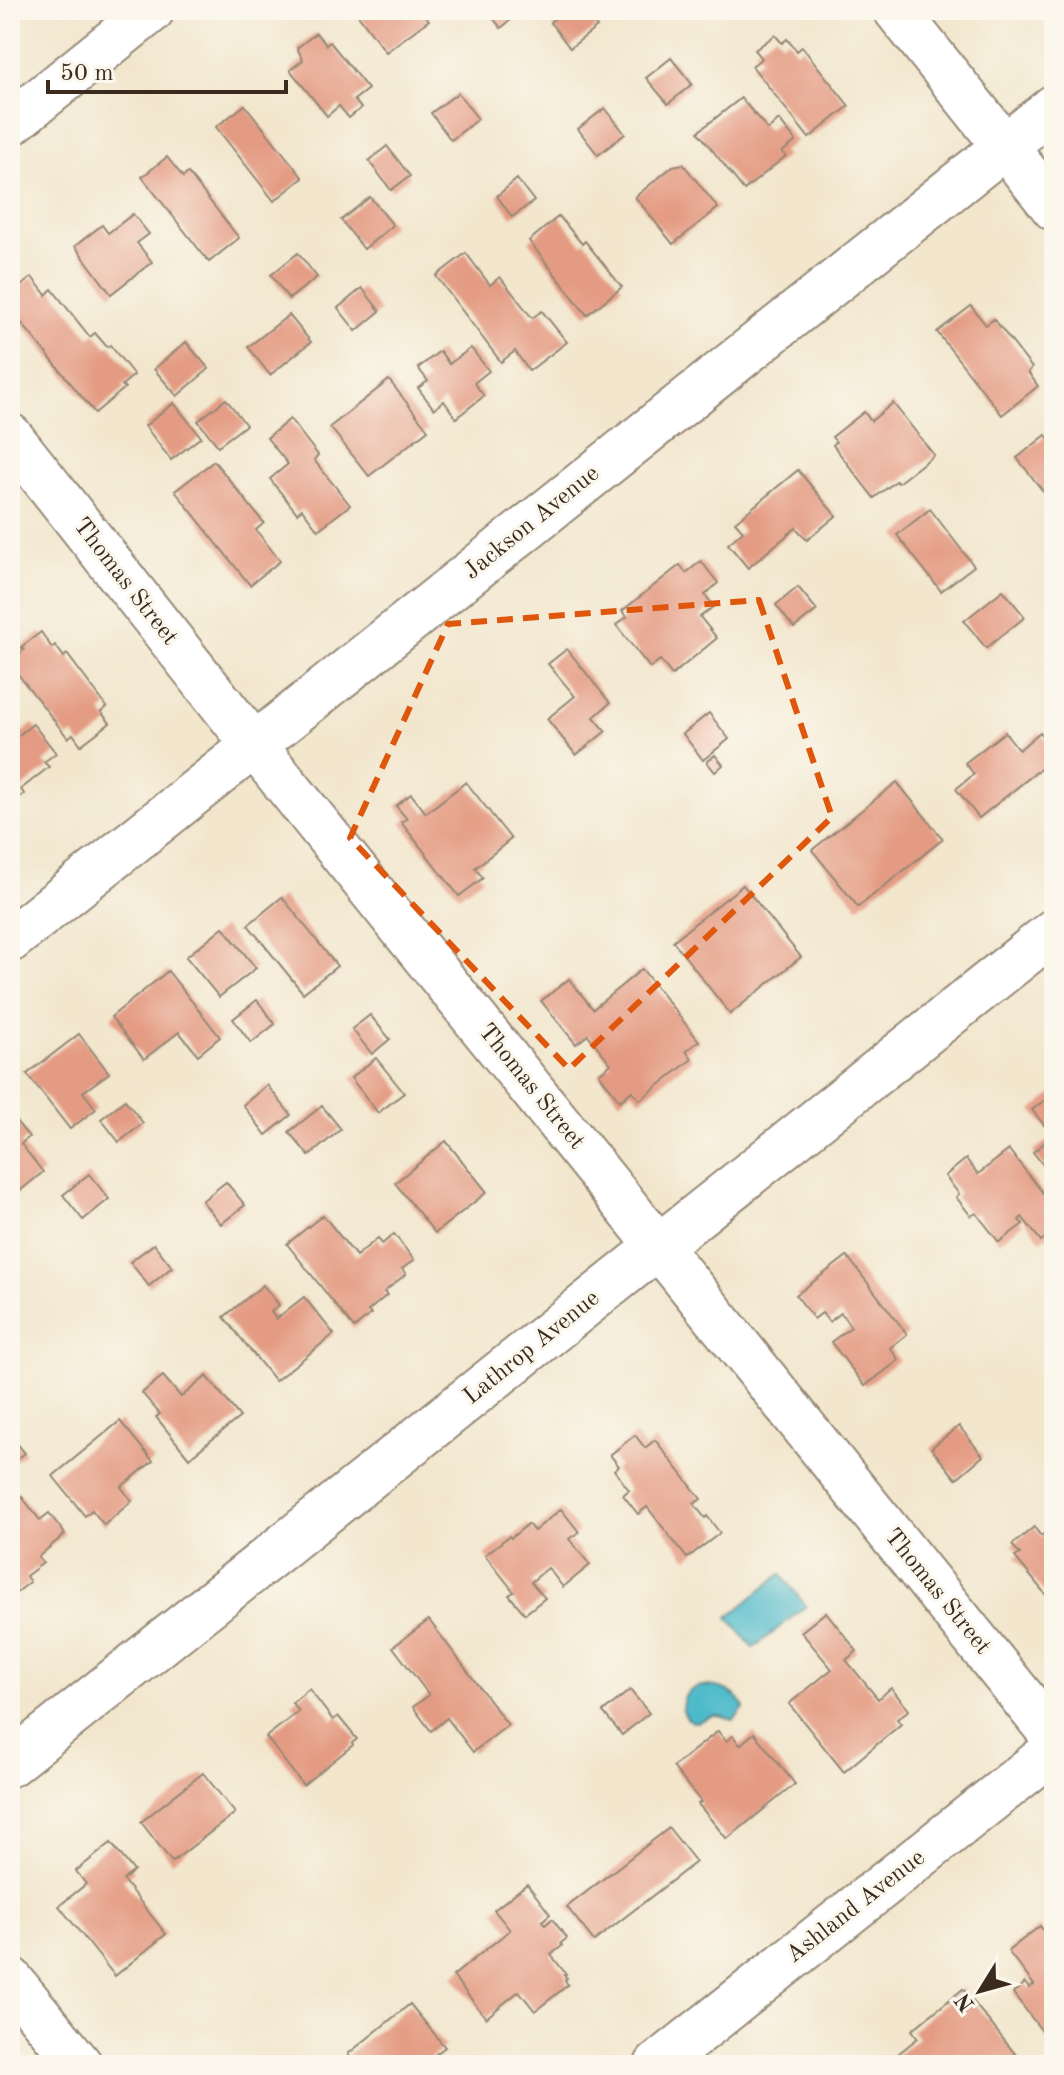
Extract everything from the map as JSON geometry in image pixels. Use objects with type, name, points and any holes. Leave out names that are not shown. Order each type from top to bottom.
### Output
[{"type":"street","points":[[10,124],[152,10]]},
{"type":"street","points":[[896,10],[1054,208]]},
{"type":"street","name":"Jackson Avenue","points":[[10,940],[1054,107]]},
{"type":"street","name":"Thomas Street","points":[[10,436],[254,745],[1054,1737]]},
{"type":"street","name":"Lathrop Avenue","points":[[10,1764],[1054,931]]},
{"type":"street","name":"Ashland Avenue","points":[[657,2065],[1054,1750]]},
{"type":"street","points":[[10,1979],[80,2065]]},
{"type":"highlighted area","points":[[759,600],[832,817],[569,1069],[350,838],[448,624]]},
{"type":"water","points":[[781,1574],[806,1606],[753,1648],[728,1617]]},
{"type":"water","points":[[702,1686],[727,1691],[737,1697],[744,1708],[734,1720],[717,1716],[691,1721],[682,1706],[687,1694]]},
{"type":"building","points":[[421,10],[429,20],[386,52],[356,12]]},
{"type":"building","points":[[487,10],[523,10],[501,28]]},
{"type":"building","points":[[565,10],[583,10],[597,27],[570,48],[550,22]]},
{"type":"building","points":[[316,33],[326,45],[330,42],[368,89],[354,100],[361,108],[349,118],[339,106],[327,116],[290,70],[303,60],[297,48]]},
{"type":"building","points":[[775,35],[782,43],[787,39],[797,51],[802,47],[849,106],[809,138],[752,66],[762,58],[755,50]]},
{"type":"building","points":[[671,58],[692,84],[668,104],[646,78]]},
{"type":"building","points":[[458,93],[478,119],[451,140],[431,113]]},
{"type":"building","points":[[741,98],[768,130],[779,120],[796,141],[782,152],[786,156],[744,190],[698,132]]},
{"type":"building","points":[[245,105],[303,178],[274,201],[216,127]]},
{"type":"building","points":[[605,108],[625,134],[598,155],[578,129]]},
{"type":"building","points":[[387,146],[410,176],[391,190],[369,161]]},
{"type":"building","points":[[167,157],[183,177],[188,173],[239,238],[209,262],[142,177]]},
{"type":"building","points":[[683,164],[718,208],[673,244],[635,197],[673,166]]},
{"type":"building","points":[[517,179],[534,201],[512,217],[497,196]]},
{"type":"building","points":[[370,197],[393,225],[364,249],[341,220]]},
{"type":"building","points":[[133,214],[149,234],[137,243],[152,262],[111,294],[75,246],[102,225],[108,233]]},
{"type":"building","points":[[559,216],[582,244],[585,241],[622,287],[587,315],[529,241]]},
{"type":"building","points":[[298,253],[317,277],[289,299],[271,275]]},
{"type":"building","points":[[466,253],[490,285],[500,277],[532,318],[542,311],[567,342],[529,371],[515,351],[501,362],[436,276]]},
{"type":"building","points":[[32,277],[46,295],[52,289],[90,337],[95,333],[107,347],[110,345],[134,375],[122,385],[125,388],[95,413],[10,309],[10,295]]},
{"type":"building","points":[[362,288],[380,311],[356,331],[338,308]]},
{"type":"building","points":[[971,306],[986,325],[994,319],[1032,368],[1028,372],[1038,386],[1002,415],[937,332]]},
{"type":"building","points":[[289,315],[311,342],[270,375],[248,347]]},
{"type":"building","points":[[186,342],[209,369],[177,396],[154,369]]},
{"type":"building","points":[[471,348],[489,371],[474,383],[484,396],[456,418],[444,401],[434,409],[418,388],[428,381],[418,368],[440,351],[449,364]]},
{"type":"building","points":[[389,380],[428,430],[369,476],[330,427]]},
{"type":"building","points":[[226,399],[246,425],[218,446],[198,421]]},
{"type":"building","points":[[174,403],[201,437],[171,460],[145,426]]},
{"type":"building","points":[[893,403],[934,455],[874,498],[833,445],[836,442],[832,437],[864,412],[871,421]]},
{"type":"building","points":[[290,419],[318,455],[314,460],[350,505],[318,530],[302,509],[297,513],[270,479],[288,464],[267,438]]},
{"type":"building","points":[[1046,435],[1054,445],[1054,505],[1017,458]]},
{"type":"building","points":[[214,461],[264,523],[256,530],[280,561],[250,585],[175,491]]},
{"type":"building","points":[[798,470],[836,516],[807,540],[796,528],[748,568],[728,544],[743,531],[735,522]]},
{"type":"building","points":[[930,509],[974,566],[941,591],[897,535]]},
{"type":"building","points":[[701,561],[718,583],[705,595],[714,606],[700,617],[717,638],[672,675],[660,660],[650,668],[616,625],[627,617],[622,611],[680,565],[686,573]]},
{"type":"building","points":[[798,587],[817,610],[794,628],[776,605]]},
{"type":"building","points":[[1003,590],[1025,617],[986,648],[964,621]]},
{"type":"building","points":[[41,632],[52,648],[55,645],[64,657],[67,654],[107,707],[101,712],[110,723],[81,745],[73,734],[68,738],[10,664],[24,650],[21,647]]},
{"type":"building","points":[[567,649],[610,703],[594,717],[606,731],[576,755],[547,719],[575,696],[548,664]]},
{"type":"building","points":[[709,713],[729,739],[703,760],[683,734]]},
{"type":"building","points":[[33,724],[56,753],[44,762],[49,767],[21,789],[24,794],[10,805],[10,742]]},
{"type":"building","points":[[1005,732],[1019,750],[1040,732],[1054,750],[1054,758],[979,818],[956,789],[974,774],[965,763]]},
{"type":"building","points":[[715,755],[723,765],[715,772],[707,762]]},
{"type":"building","points":[[466,782],[511,839],[475,868],[483,878],[459,896],[401,822],[407,819],[396,806],[411,794],[426,813]]},
{"type":"building","points":[[897,782],[943,839],[858,907],[812,850]]},
{"type":"building","points":[[743,885],[801,957],[730,1014],[673,941]]},
{"type":"building","points":[[282,897],[337,966],[303,993],[248,925]]},
{"type":"building","points":[[223,927],[256,968],[219,997],[186,957]]},
{"type":"building","points":[[642,969],[699,1041],[686,1051],[692,1059],[640,1100],[632,1091],[620,1101],[599,1074],[611,1064],[588,1035],[576,1044],[541,1001],[569,979],[593,1009]]},
{"type":"building","points":[[168,971],[220,1037],[198,1055],[179,1032],[144,1059],[111,1017]]},
{"type":"building","points":[[257,1000],[275,1024],[251,1043],[233,1019]]},
{"type":"building","points":[[370,1015],[390,1039],[372,1054],[352,1029]]},
{"type":"building","points":[[79,1034],[109,1073],[83,1092],[96,1109],[70,1129],[27,1074]]},
{"type":"building","points":[[376,1058],[404,1093],[378,1113],[351,1078]]},
{"type":"building","points":[[267,1085],[291,1115],[266,1135],[243,1105]]},
{"type":"building","points":[[1054,1093],[1054,1179],[1033,1152],[1053,1136],[1032,1110]]},
{"type":"building","points":[[125,1100],[143,1123],[119,1142],[101,1119]]},
{"type":"building","points":[[322,1106],[341,1129],[309,1156],[289,1132]]},
{"type":"building","points":[[10,1114],[29,1137],[21,1144],[43,1172],[10,1199]]},
{"type":"building","points":[[446,1141],[487,1192],[435,1233],[395,1183]]},
{"type":"building","points":[[1009,1150],[1054,1207],[1054,1231],[1041,1241],[1022,1217],[1019,1220],[1023,1224],[999,1242],[976,1213],[971,1216],[945,1176],[966,1159],[978,1174]]},
{"type":"building","points":[[89,1174],[109,1199],[83,1220],[63,1195]]},
{"type":"building","points":[[226,1182],[245,1205],[221,1224],[202,1201]]},
{"type":"building","points":[[323,1215],[356,1256],[378,1238],[382,1244],[394,1234],[414,1260],[402,1269],[406,1274],[384,1292],[387,1295],[368,1311],[371,1314],[354,1328],[287,1244]]},
{"type":"building","points":[[154,1244],[172,1267],[149,1286],[130,1262]]},
{"type":"building","points":[[847,1256],[907,1334],[890,1348],[899,1360],[865,1386],[831,1342],[851,1327],[841,1313],[829,1322],[822,1313],[814,1319],[796,1295]]},
{"type":"building","points":[[263,1285],[279,1305],[271,1312],[276,1319],[304,1297],[334,1334],[275,1381],[224,1317]]},
{"type":"building","points":[[163,1376],[181,1397],[207,1376],[240,1417],[189,1458],[156,1417],[160,1414],[142,1393]]},
{"type":"building","points":[[120,1421],[153,1461],[121,1487],[132,1501],[104,1525],[92,1510],[85,1516],[53,1476]]},
{"type":"building","points":[[959,1426],[983,1456],[956,1479],[931,1448]]},
{"type":"building","points":[[10,1435],[25,1453],[10,1465]]},
{"type":"building","points":[[635,1435],[645,1448],[655,1440],[701,1499],[694,1504],[720,1533],[687,1558],[647,1507],[638,1514],[623,1495],[629,1490],[614,1470],[619,1466],[610,1455]]},
{"type":"building","points":[[19,1493],[40,1520],[49,1513],[65,1534],[38,1557],[43,1563],[26,1576],[30,1582],[10,1598],[10,1500]]},
{"type":"building","points":[[561,1509],[579,1532],[569,1539],[590,1565],[563,1587],[548,1568],[531,1582],[545,1598],[525,1614],[509,1595],[514,1592],[485,1555],[528,1524],[534,1531]]},
{"type":"building","points":[[1054,1526],[1054,1589],[1046,1595],[1015,1557],[1020,1554],[1012,1545],[1034,1527],[1041,1536]]},
{"type":"building","points":[[826,1612],[857,1651],[846,1660],[878,1699],[891,1688],[909,1710],[897,1719],[901,1724],[844,1772],[789,1704],[832,1669],[801,1632]]},
{"type":"building","points":[[429,1620],[508,1725],[473,1752],[447,1718],[431,1731],[413,1707],[429,1695],[393,1647]]},
{"type":"building","points":[[309,1689],[333,1720],[338,1716],[357,1739],[303,1785],[266,1737],[299,1711],[292,1703]]},
{"type":"building","points":[[630,1690],[649,1713],[622,1735],[603,1712]]},
{"type":"building","points":[[718,1731],[726,1741],[733,1736],[740,1745],[754,1733],[795,1784],[727,1839],[673,1767]]},
{"type":"building","points":[[203,1773],[235,1813],[172,1862],[141,1822]]},
{"type":"building","points":[[669,1828],[696,1862],[594,1941],[567,1907]]},
{"type":"building","points":[[111,1843],[134,1871],[123,1880],[166,1934],[115,1976],[59,1906],[86,1884],[76,1871]]},
{"type":"building","points":[[527,1884],[550,1914],[542,1921],[545,1925],[552,1919],[567,1938],[551,1955],[566,1974],[568,1985],[535,2011],[519,1991],[486,2018],[453,1976],[510,1930],[494,1910]]},
{"type":"building","points":[[1040,1926],[1054,1945],[1048,1950],[1054,1958],[1054,2047],[1013,1993],[1025,1983],[1029,1988],[1034,1985],[1008,1951]]},
{"type":"building","points":[[963,1989],[1024,2065],[974,2065],[969,2058],[960,2065],[884,2065],[918,2038],[912,2030]]},
{"type":"building","points":[[410,2004],[445,2047],[422,2065],[350,2065],[354,2062],[348,2054]]}]
